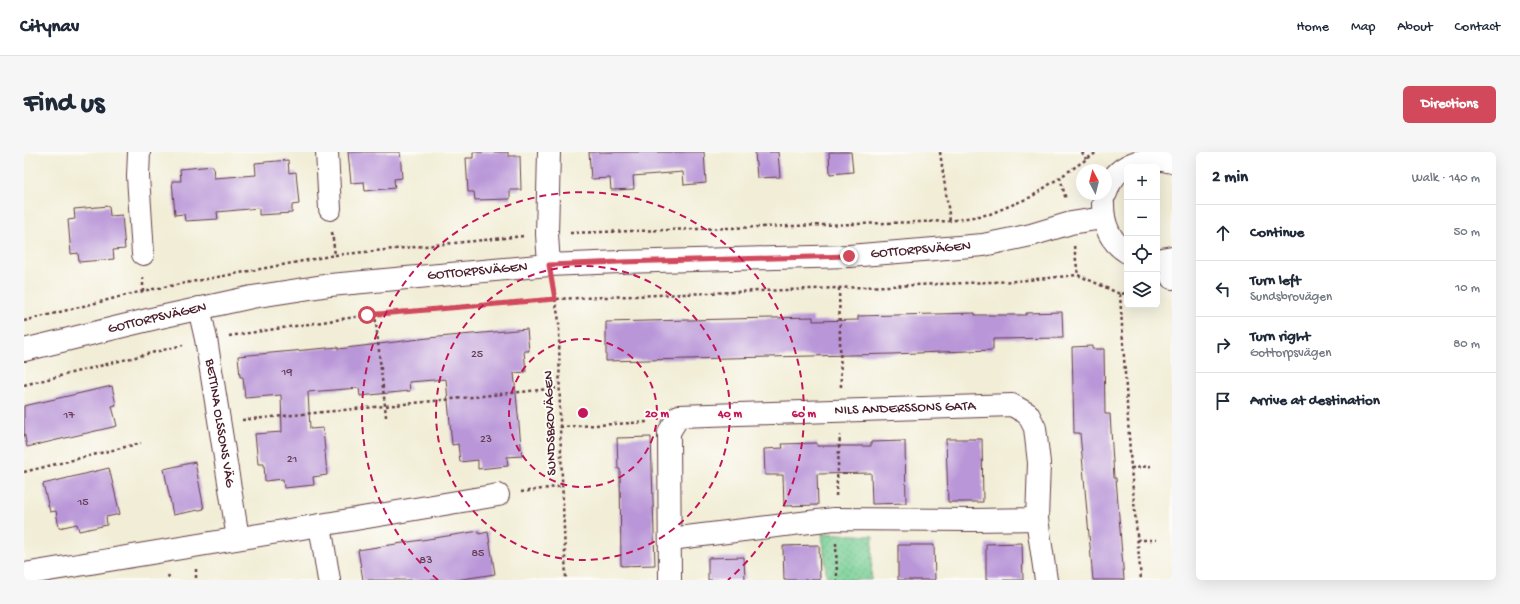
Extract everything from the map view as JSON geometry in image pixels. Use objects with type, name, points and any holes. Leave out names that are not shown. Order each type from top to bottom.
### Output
[{"type":"street","points":[[139,152],[138,176],[143,254]]},
{"type":"street","points":[[327,152],[330,209]]},
{"type":"street","points":[[549,152],[549,265]]},
{"type":"street","points":[[1112,181],[1116,174],[1129,165],[1144,159],[1160,158],[1172,162]]},
{"type":"street","points":[[1104,200],[1103,218],[1109,234],[1120,248],[1124,250]]},
{"type":"street","name":"GOTTORPSVÄGEN","points":[[24,350],[199,308],[252,297],[330,285],[549,265],[849,256],[983,245],[1031,235],[1071,223],[1103,218]]},
{"type":"street","name":"BETTINA OLSSONS VÄG","points":[[199,308],[206,339],[238,538]]},
{"type":"street","name":"NILS ANDERSSONS GATA","points":[[674,425],[679,416],[1012,405],[1028,414],[1035,428],[1039,463],[1037,519],[1046,580]]},
{"type":"street","points":[[670,580],[669,432],[674,425]]},
{"type":"street","points":[[24,574],[83,572],[238,538],[498,495]]},
{"type":"street","points":[[670,539],[834,519],[1037,519]]},
{"type":"street","points":[[320,525],[329,580]]},
{"type":"path","points":[[940,152],[950,221]]},
{"type":"path","points":[[1082,152],[1086,159]]},
{"type":"path","points":[[1060,177],[1097,152]]},
{"type":"path","name":"SUNDSBROVÄGEN","points":[[549,265],[559,321],[560,427],[566,580]]},
{"type":"path","points":[[24,385],[206,339],[375,314],[555,299],[1017,281],[1078,275],[1120,294],[1124,294]]},
{"type":"path","points":[[1120,294],[1131,468],[1141,580]]},
{"type":"path","points":[[375,314],[386,417]]},
{"type":"path","points":[[219,422],[559,388]]},
{"type":"path","points":[[560,427],[646,421],[674,425]]},
{"type":"path","points":[[24,472],[141,443]]},
{"type":"path","points":[[1131,468],[1151,466]]},
{"type":"path","points":[[498,495],[563,486]]},
{"type":"path","points":[[834,519],[837,580]]},
{"type":"path","points":[[1138,540],[1156,540]]},
{"type":"green space","points":[[822,533],[873,536],[871,580],[827,580]]},
{"type":"building","points":[[348,152],[400,152],[402,178],[394,179],[395,188],[365,191],[364,182],[351,183]]},
{"type":"building","points":[[473,152],[508,152],[508,156],[520,156],[521,190],[510,190],[510,199],[475,200],[474,192],[468,192],[466,158],[473,158]]},
{"type":"building","points":[[589,152],[704,152],[706,183],[684,185],[683,172],[633,176],[634,189],[611,190],[610,178],[591,179]]},
{"type":"building","points":[[755,152],[778,152],[780,177],[757,178]]},
{"type":"building","points":[[829,152],[851,152],[853,172],[830,174]]},
{"type":"building","points":[[288,160],[289,173],[296,172],[299,204],[292,205],[292,213],[259,215],[259,208],[217,212],[218,219],[185,221],[184,214],[175,215],[172,181],[181,181],[180,169],[213,166],[214,178],[256,175],[255,163]]},
{"type":"building","points":[[109,206],[110,216],[122,215],[125,249],[113,250],[114,259],[79,262],[78,253],[71,254],[68,220],[75,219],[74,209]]},
{"type":"building","points":[[1062,312],[1063,338],[993,339],[993,350],[606,361],[606,322],[813,317],[813,321],[858,320],[858,316],[975,313],[975,315],[1026,315],[1026,313]]},
{"type":"building","points":[[527,329],[529,351],[524,351],[526,372],[514,373],[522,456],[507,457],[508,466],[478,469],[478,460],[460,462],[458,444],[452,445],[446,379],[409,382],[410,391],[360,396],[359,388],[308,392],[310,429],[323,428],[327,475],[313,477],[314,485],[284,488],[283,479],[265,481],[264,464],[258,464],[255,434],[282,432],[281,395],[245,398],[243,377],[240,377],[238,356],[338,347],[338,349],[428,338]]},
{"type":"building","points":[[1092,346],[1092,349],[1104,349],[1105,414],[1110,414],[1114,478],[1116,478],[1124,580],[1093,580],[1080,433],[1074,433],[1072,347]]},
{"type":"building","points":[[112,386],[116,405],[112,406],[117,426],[27,447],[24,432],[24,406]]},
{"type":"building","points":[[651,437],[655,565],[621,566],[620,469],[618,469],[617,438]]},
{"type":"building","points":[[946,439],[982,439],[983,502],[948,502]]},
{"type":"building","points":[[905,441],[906,503],[872,504],[871,473],[817,474],[818,505],[784,506],[783,475],[765,475],[764,449],[783,448],[782,444],[817,443],[817,446],[871,446],[871,442]]},
{"type":"building","points":[[195,462],[204,509],[173,515],[164,469]]},
{"type":"building","points":[[109,468],[120,514],[106,517],[107,525],[79,531],[77,524],[59,528],[56,511],[50,512],[43,484]]},
{"type":"building","points":[[479,531],[479,534],[488,532],[495,574],[456,580],[363,580],[358,550]]},
{"type":"building","points":[[1022,543],[1023,580],[986,580],[986,544]]},
{"type":"building","points":[[819,545],[820,580],[784,580],[783,546]]},
{"type":"building","points":[[898,545],[934,545],[935,580],[898,580]]},
{"type":"building","points":[[744,557],[745,580],[708,580],[708,558]]},
{"type":"route","points":[[367,315],[555,299],[549,265],[849,256]]}]
